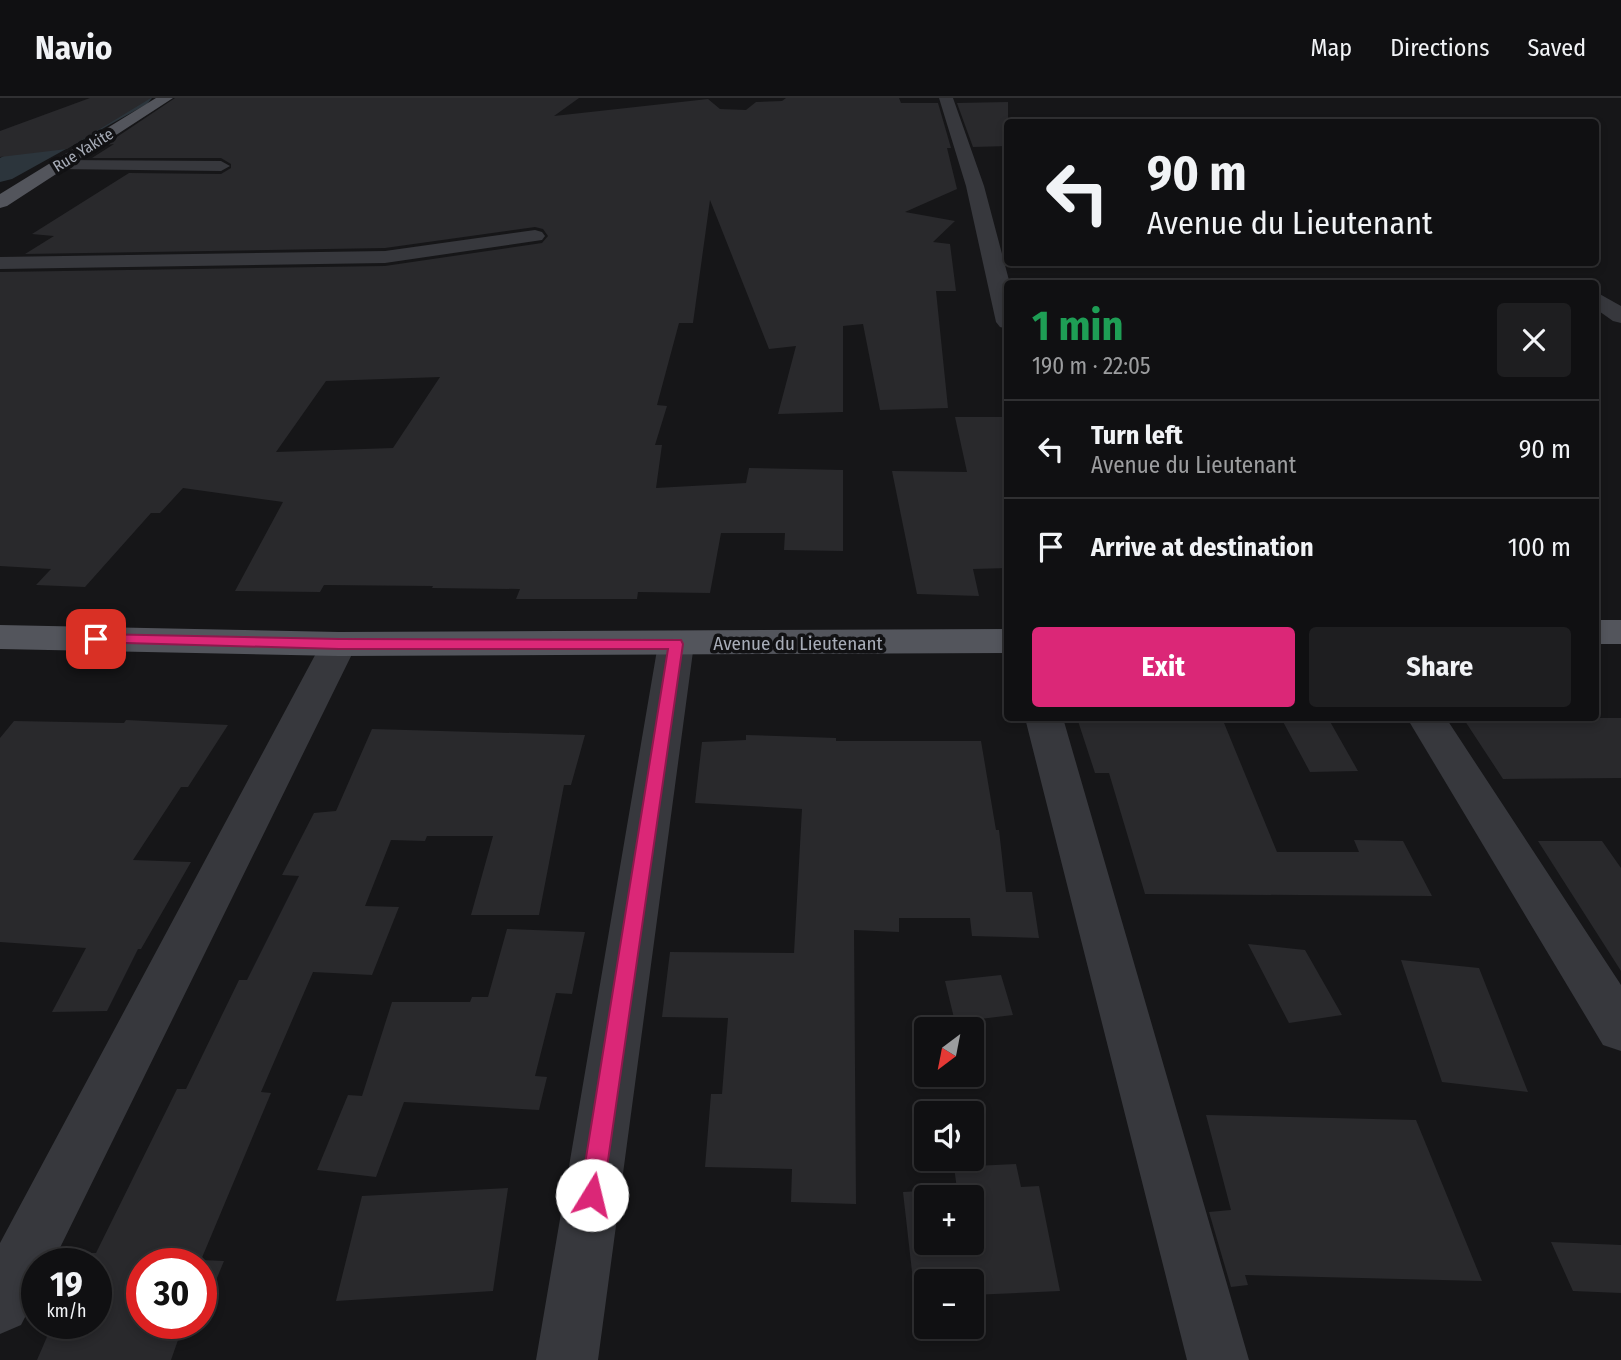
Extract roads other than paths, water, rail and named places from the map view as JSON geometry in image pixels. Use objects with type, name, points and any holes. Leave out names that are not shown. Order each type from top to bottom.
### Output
[{"type":"main road","name":"Rue Yakite","points":[[0,202],[166,98]]},
{"type":"main road","points":[[1599,632],[1621,632]]},
{"type":"main road","name":"Avenue du Lieutenant","points":[[5,642],[676,644],[1004,641]]},
{"type":"street","points":[[946,98],[975,186],[1004,306]]},
{"type":"street","points":[[61,165],[221,166]]},
{"type":"street","points":[[0,263],[385,257],[535,236]]},
{"type":"street","points":[[1599,301],[1621,316]]},
{"type":"street","points":[[0,1304],[339,644]]},
{"type":"street","points":[[566,1360],[676,644]]},
{"type":"street","points":[[1045,721],[1218,1360]]},
{"type":"street","points":[[1428,721],[1621,1028]]},
{"type":"waterway","points":[[0,172],[137,98]]}]
